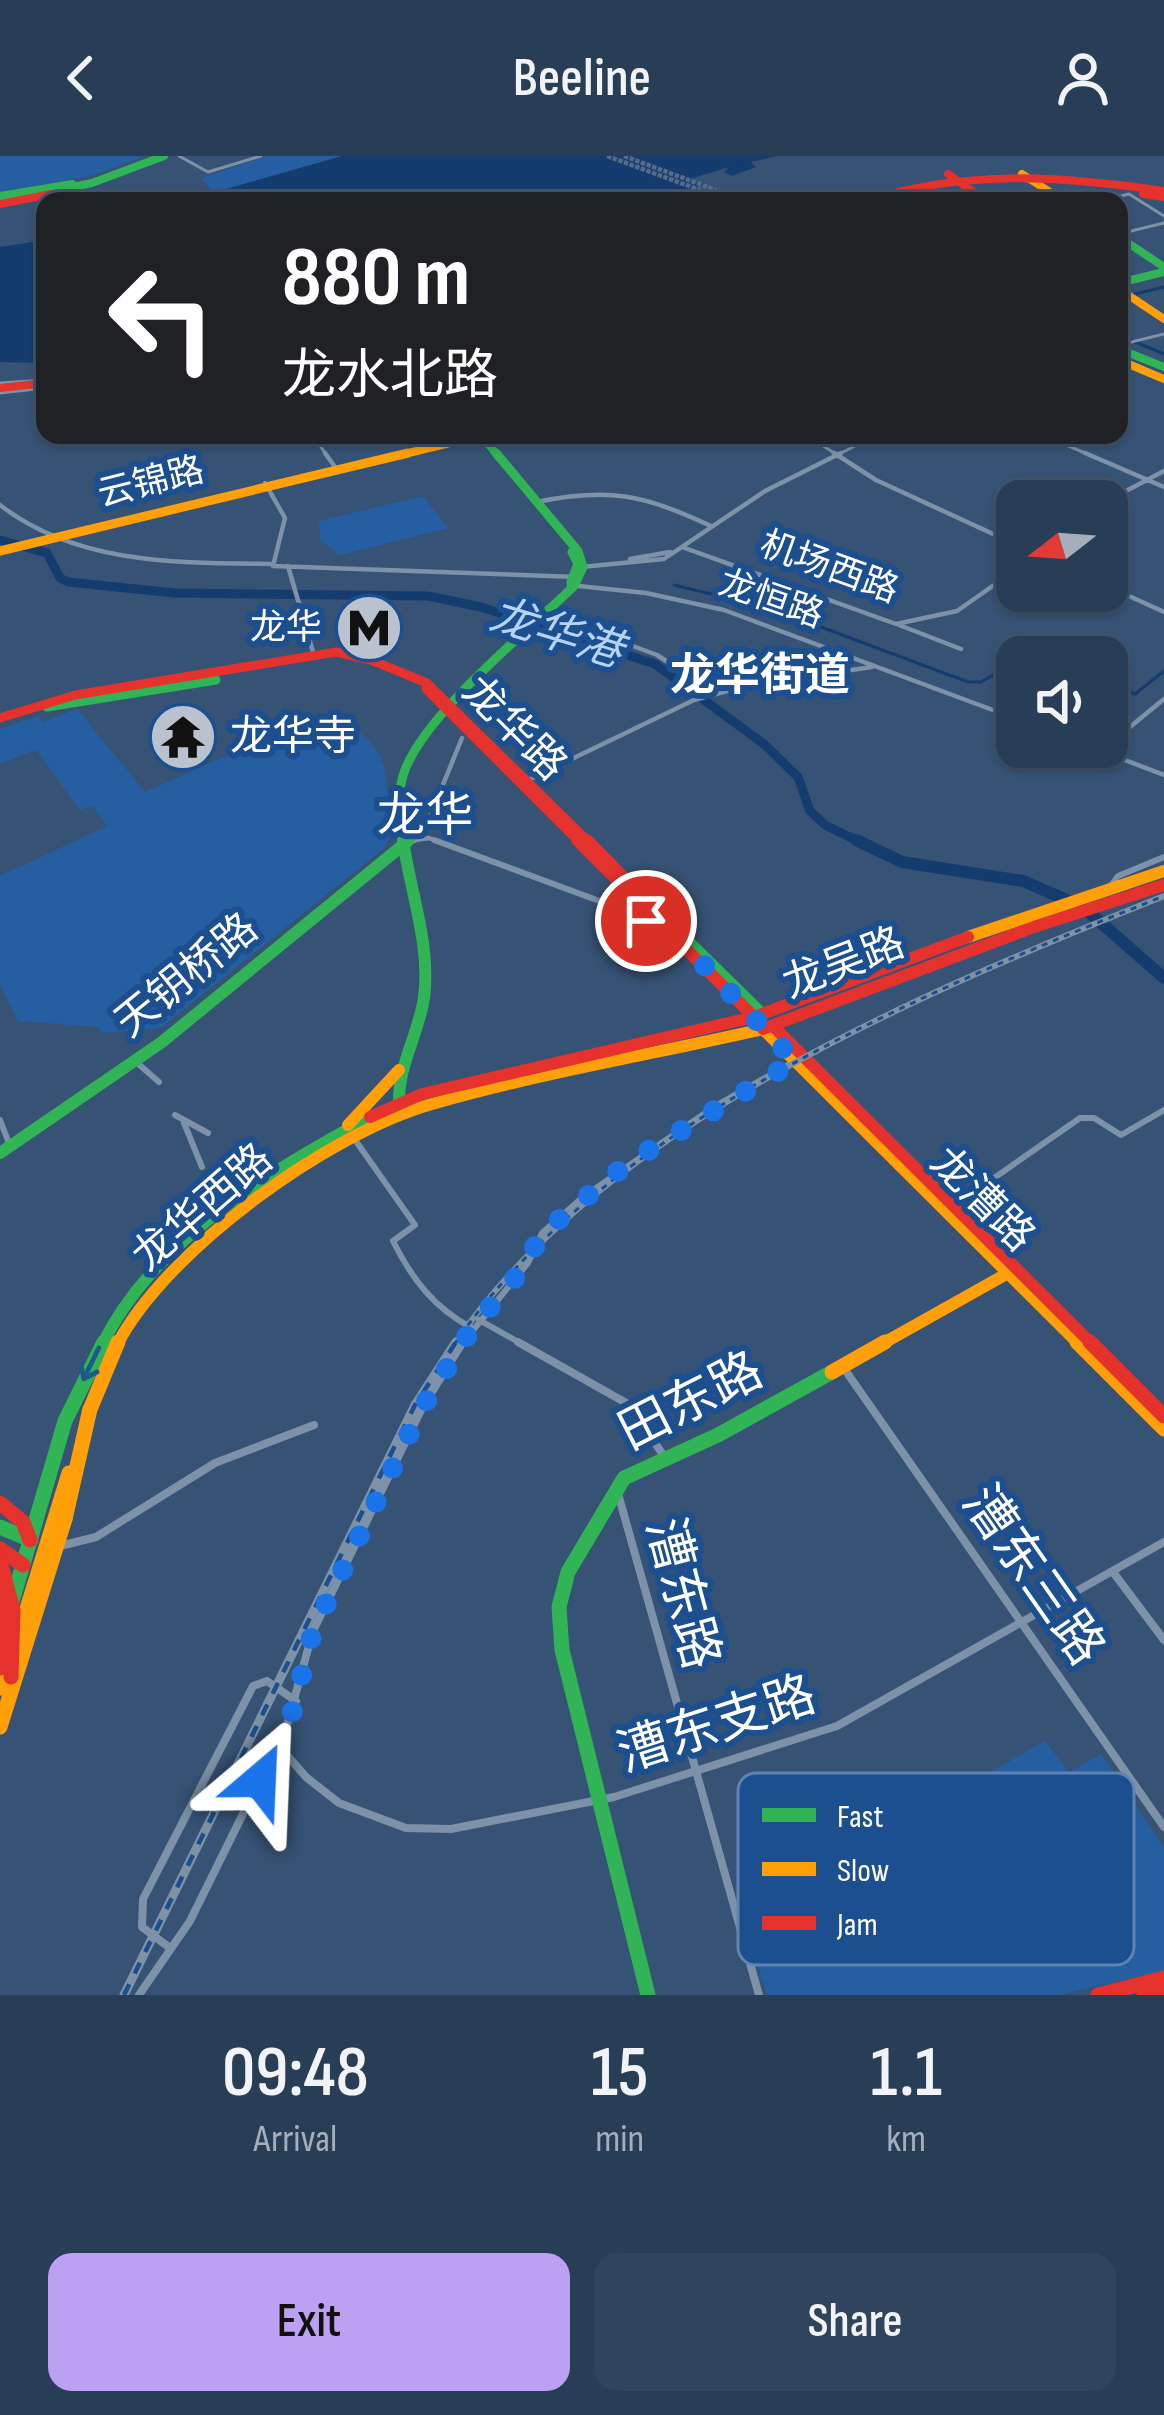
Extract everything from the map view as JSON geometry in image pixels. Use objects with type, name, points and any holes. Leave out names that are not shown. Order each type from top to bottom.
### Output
[{"type":"main road","points":[[42,192],[160,156]]},
{"type":"main road","points":[[1018,171],[1050,192]]},
{"type":"main road","points":[[887,192],[949,175],[1018,171],[1164,194]]},
{"type":"main road","points":[[893,192],[949,175]]},
{"type":"main road","points":[[949,175],[973,192]]},
{"type":"main road","points":[[0,200],[36,193]]},
{"type":"main road","points":[[1128,242],[1164,269],[1128,287]]},
{"type":"main road","points":[[1128,293],[1164,319]]},
{"type":"main road","points":[[1128,356],[1164,372]]},
{"type":"main road","points":[[0,388],[36,385]]},
{"type":"main road","name":"云锦路","points":[[266,485],[438,444]]},
{"type":"main road","name":"云锦路","points":[[2,550],[440,444]]},
{"type":"main road","points":[[484,444],[576,576]]},
{"type":"main road","points":[[486,444],[537,502],[576,576]]},
{"type":"main road","points":[[400,1109],[397,1083],[421,1026],[425,983],[402,770],[416,746],[576,576]]},
{"type":"main road","name":"龙华路","points":[[0,719],[75,694],[216,676],[313,652],[371,660],[427,683],[523,783],[665,918],[763,1022]]},
{"type":"main road","name":"龙华路","points":[[0,719],[78,700],[204,683],[320,656],[364,663],[410,679],[452,708]]},
{"type":"main road","name":"天钥桥路","points":[[5,1150],[135,1060],[408,841]]},
{"type":"main road","name":"龙吴路","points":[[763,1022],[1164,871]]},
{"type":"main road","name":"龙吴路","points":[[400,1109],[763,1022],[1164,885]]},
{"type":"main road","name":"龙漕路","points":[[763,1022],[795,1061],[1164,1416]]},
{"type":"main road","name":"龙漕路","points":[[763,1022],[952,1204],[1164,1429]]},
{"type":"main road","points":[[350,1132],[404,1064]]},
{"type":"main road","name":"龙华西路","points":[[0,1642],[65,1421],[119,1311],[182,1244],[243,1192],[400,1109]]},
{"type":"main road","name":"龙华西路","points":[[0,1688],[90,1409],[119,1340],[154,1289],[233,1215],[350,1132]]},
{"type":"main road","name":"田东路","points":[[648,1995],[562,1650],[560,1607],[574,1559],[624,1478],[842,1366],[1012,1270]]},
{"type":"main road","points":[[0,1726],[65,1519],[90,1409]]},
{"type":"main road","points":[[0,1503],[23,1522],[30,1540]]},
{"type":"main road","points":[[0,1527],[47,1547]]},
{"type":"main road","points":[[0,1549],[23,1565]]},
{"type":"main road","points":[[0,1561],[10,1592],[14,1648],[0,1726]]},
{"type":"main road","points":[[0,1599],[0,1668]]},
{"type":"main road","points":[[1097,1995],[1164,1978]]},
{"type":"main road","points":[[1144,1995],[1164,1990]]},
{"type":"street","points":[[179,156],[208,172],[261,156]]},
{"type":"street","points":[[901,189],[905,192]]},
{"type":"street","points":[[1126,192],[1132,190],[1164,219],[1128,232]]},
{"type":"street","points":[[1128,348],[1164,334]]},
{"type":"street","points":[[319,444],[335,467]]},
{"type":"street","points":[[819,444],[996,535]]},
{"type":"street","points":[[576,576],[654,562],[765,491],[859,444]]},
{"type":"street","points":[[1064,444],[1164,488]]},
{"type":"street","points":[[1128,489],[1164,471]]},
{"type":"street","points":[[266,485],[285,518],[274,565]]},
{"type":"street","points":[[537,502],[593,490],[632,491],[711,526]]},
{"type":"street","name":"龙恒路","points":[[0,505],[48,538],[137,559],[576,576],[698,603],[996,711]]},
{"type":"street","name":"机场西路","points":[[681,548],[896,624],[958,610],[996,583]]},
{"type":"street","points":[[288,566],[313,652]]},
{"type":"street","points":[[1128,596],[1164,612]]},
{"type":"street","points":[[542,616],[672,662],[689,676],[709,692],[724,685],[706,670],[689,676]]},
{"type":"street","points":[[896,624],[961,649]]},
{"type":"street","points":[[523,783],[694,700],[749,685],[875,665]]},
{"type":"street","points":[[1128,729],[1164,699]]},
{"type":"street","points":[[408,841],[429,819],[462,738]]},
{"type":"street","points":[[1128,761],[1164,775]]},
{"type":"street","points":[[408,841],[429,838],[646,921],[665,918]]},
{"type":"street","name":"龙吴路","points":[[1100,895],[1118,876],[1164,857]]},
{"type":"street","points":[[135,1060],[159,1082]]},
{"type":"street","points":[[139,1995],[190,1921],[296,1701],[313,1631],[422,1408],[475,1324],[528,1263],[539,1236],[583,1197],[717,1105],[795,1061]]},
{"type":"street","points":[[952,1204],[1080,1118],[1095,1117],[1121,1134],[1164,1110]]},
{"type":"street","points":[[1012,1270],[953,1205],[1080,1118],[1094,1118],[1121,1135],[1164,1110]]},
{"type":"street","points":[[175,1115],[208,1133]]},
{"type":"street","points":[[0,1120],[5,1150]]},
{"type":"street","points":[[184,1124],[202,1167]]},
{"type":"street","points":[[350,1132],[415,1225],[393,1241],[412,1280],[443,1313],[475,1324],[628,1404],[666,1459]]},
{"type":"street","points":[[222,1191],[243,1192]]},
{"type":"street","name":"漕东三路","points":[[842,1366],[1126,1773]]},
{"type":"street","points":[[47,1547],[93,1540],[202,1469],[314,1425]]},
{"type":"street","name":"漕东路","points":[[616,1487],[738,1925]]},
{"type":"street","name":"漕东支路","points":[[277,1744],[306,1777],[339,1803],[406,1828],[451,1829],[601,1800],[837,1726],[1164,1542]]},
{"type":"street","points":[[1113,1572],[1164,1640]]},
{"type":"street","points":[[170,1948],[142,1927],[143,1899],[253,1686],[267,1681],[296,1701]]},
{"type":"street","name":"漕东三路","points":[[1134,1784],[1164,1827]]},
{"type":"street","name":"漕东路","points":[[750,1965],[759,1995]]},
{"type":"shaded area","points":[[0,156],[145,156],[94,175],[0,194]]},
{"type":"shaded area","points":[[267,156],[342,156],[222,192],[213,192],[201,178]]},
{"type":"shaded area","points":[[342,156],[777,156],[751,162],[756,167],[732,176],[724,172],[729,167],[687,180],[706,184],[682,192],[216,192]]},
{"type":"shaded area","points":[[36,241],[36,363],[0,362],[0,247]]},
{"type":"shaded area","points":[[423,496],[448,528],[340,555],[320,540],[319,521]]},
{"type":"shaded area","points":[[77,709],[145,792],[319,715],[344,724],[362,735],[382,761],[389,839],[384,848],[161,1028],[100,1033],[100,1027],[18,1021],[0,984],[0,876],[107,826],[92,806],[80,810],[36,750],[0,764],[0,729],[38,716],[42,722]]},
{"type":"shaded area","points":[[1045,1741],[1069,1772],[1101,1754],[1114,1773],[989,1773]]},
{"type":"shaded area","points":[[1134,1803],[1164,1848],[1164,1971],[1058,1995],[767,1995],[758,1965],[1134,1965]]},
{"type":"waterway","points":[[1128,296],[1164,287]]},
{"type":"waterway","points":[[1128,339],[1164,354]]},
{"type":"waterway","name":"龙华港","points":[[0,540],[47,553],[60,578],[68,582],[175,593],[428,596],[481,607],[655,664],[764,744],[798,777],[810,811],[825,825],[862,843]]},
{"type":"waterway","points":[[674,585],[773,609],[968,682],[981,682],[996,673]]},
{"type":"waterway","points":[[1128,691],[1135,694],[1164,671]]},
{"type":"waterway","name":"龙华港","points":[[856,840],[902,862],[1023,881],[1083,907],[1164,978]]},
{"type":"tunnel","points":[[607,156],[705,192]]},
{"type":"tunnel","points":[[624,156],[721,192]]},
{"type":"railway","points":[[454,1345],[517,1266],[594,1195],[681,1131],[873,1022],[1164,896]]},
{"type":"railway","points":[[124,1995],[415,1405],[454,1345]]},
{"type":"traffic: fast","points":[[46,192],[92,183],[164,156]]},
{"type":"traffic: fast","points":[[0,196],[72,184]]},
{"type":"traffic: fast","points":[[0,201],[36,194]]},
{"type":"traffic: fast","points":[[1128,243],[1164,267]]},
{"type":"traffic: fast","points":[[1128,281],[1164,272]]},
{"type":"traffic: fast","points":[[1128,353],[1164,367]]},
{"type":"traffic: fast","points":[[399,1107],[400,1076],[425,984],[421,932],[401,827],[402,775],[427,734],[574,586],[583,567],[578,551],[489,444]]},
{"type":"traffic: fast","points":[[571,582],[578,564],[572,552]]},
{"type":"traffic: fast","points":[[47,707],[216,680]]},
{"type":"traffic: fast","points":[[0,1153],[162,1042],[408,841]]},
{"type":"traffic: fast","points":[[642,896],[762,1014]]},
{"type":"traffic: fast","points":[[12,1602],[65,1421],[119,1311],[182,1244],[271,1172],[370,1117]]},
{"type":"traffic: fast","points":[[648,1995],[562,1650],[559,1607],[568,1572],[624,1478],[718,1435],[832,1372]]},
{"type":"traffic: fast","points":[[0,1527],[31,1540]]},
{"type":"traffic: slow","points":[[1022,174],[1050,192]]},
{"type":"traffic: slow","points":[[1128,295],[1164,319]]},
{"type":"traffic: slow","points":[[1128,364],[1164,379]]},
{"type":"traffic: slow","points":[[0,551],[446,444]]},
{"type":"traffic: slow","points":[[968,937],[1164,871]]},
{"type":"traffic: slow","points":[[761,1027],[1164,1429]]},
{"type":"traffic: slow","points":[[89,1412],[119,1340],[154,1289],[233,1215],[353,1137],[428,1105],[763,1029]]},
{"type":"traffic: slow","points":[[348,1125],[399,1070]]},
{"type":"traffic: slow","points":[[832,1372],[1010,1272]]},
{"type":"traffic: slow","points":[[65,1519],[90,1409]]},
{"type":"traffic: slow","points":[[17,1641],[69,1473]]},
{"type":"traffic: slow","points":[[0,1727],[65,1519]]},
{"type":"traffic: slow","points":[[0,1688],[8,1668]]},
{"type":"traffic: jam","points":[[948,174],[973,192]]},
{"type":"traffic: jam","points":[[894,192],[940,181],[1014,176],[1164,191]]},
{"type":"traffic: jam","points":[[1143,194],[1164,197]]},
{"type":"traffic: jam","points":[[0,204],[36,197]]},
{"type":"traffic: jam","points":[[0,388],[36,384]]},
{"type":"traffic: jam","points":[[0,718],[75,695],[336,652],[371,660],[427,683],[449,700],[642,896]]},
{"type":"traffic: jam","points":[[426,689],[754,1017]]},
{"type":"traffic: jam","points":[[763,1029],[1034,927],[1164,885]]},
{"type":"traffic: jam","points":[[370,1117],[422,1094],[754,1017],[968,937]]},
{"type":"traffic: jam","points":[[773,1026],[1164,1416]]},
{"type":"traffic: jam","points":[[0,1503],[23,1522],[30,1540]]},
{"type":"traffic: jam","points":[[0,1549],[23,1565]]},
{"type":"traffic: jam","points":[[0,1561],[13,1610],[11,1677]]},
{"type":"traffic: jam","points":[[0,1599],[0,1668]]},
{"type":"traffic: jam","points":[[1098,1995],[1164,1978]]},
{"type":"traffic: jam","points":[[1144,1995],[1164,1990]]},
{"type":"place","name":"龙华","points":[[369,628]]},
{"type":"place","name":"龙华寺","points":[[183,737]]},
{"type":"district","name":"龙华街道","points":[[760,676]]},
{"type":"district","name":"龙华","points":[[425,816]]},
{"type":"route","points":[[260,1780],[292,1713],[313,1631],[422,1408],[472,1328],[528,1263],[539,1236],[628,1163],[795,1061],[664,923],[646,921]]}]
